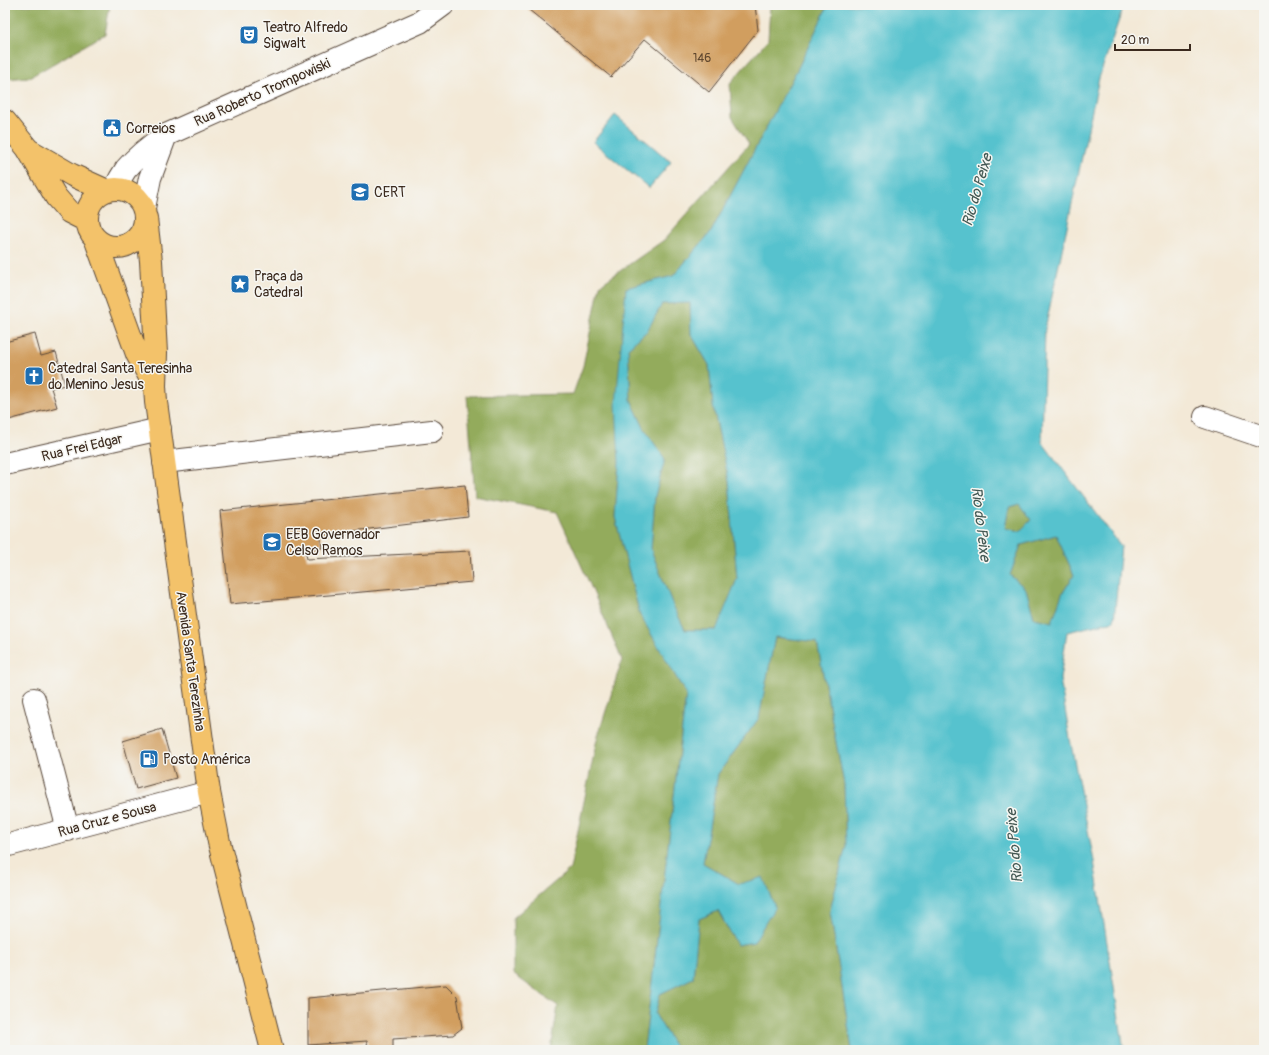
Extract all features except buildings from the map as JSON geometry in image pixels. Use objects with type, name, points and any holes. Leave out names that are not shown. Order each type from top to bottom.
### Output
[{"type":"main road","points":[[5,122],[27,148],[56,197],[69,212],[91,229],[103,244],[112,247],[122,246],[132,243],[139,236],[144,228],[145,213],[140,200],[133,193],[124,189],[110,189],[72,175],[27,148]]},
{"type":"main road","points":[[91,229],[87,211],[91,202],[97,195],[110,189]]},
{"type":"main road","name":"Avenida Santa Terezinha","points":[[145,213],[151,261],[156,353],[155,386],[209,792],[219,842],[272,1050]]},
{"type":"main road","name":"Avenida Santa Terezinha","points":[[91,229],[137,354],[155,386]]},
{"type":"street","name":"Rua Roberto Trompowiski","points":[[110,189],[134,160],[146,149],[166,135],[420,22],[443,5]]},
{"type":"street","points":[[145,213],[150,178],[166,135]]},
{"type":"street","points":[[1205,417],[1264,438]]},
{"type":"street","name":"Rua Frei Edgar","points":[[5,464],[160,430]]},
{"type":"street","points":[[164,462],[432,431]]},
{"type":"street","points":[[34,699],[68,830]]},
{"type":"street","name":"Rua Cruz e Sousa","points":[[5,846],[209,792]]},
{"type":"green space","points":[[5,5],[110,5],[105,34],[30,77],[5,79]]},
{"type":"green space","points":[[770,5],[828,5],[799,66],[711,232],[673,276],[626,288],[619,462],[615,517],[640,615],[686,694],[644,1050],[551,1050],[558,1006],[513,974],[513,918],[570,869],[597,739],[622,660],[557,512],[475,496],[467,396],[573,394],[583,366],[600,285],[664,240],[749,144],[732,117],[730,83],[768,40]]},
{"type":"green space","points":[[690,303],[691,334],[709,365],[713,406],[729,481],[737,579],[717,630],[685,630],[672,603],[651,550],[655,496],[665,459],[645,430],[631,400],[628,348],[647,331],[662,304]]},
{"type":"green space","points":[[1019,504],[1031,520],[1020,531],[1005,528],[1009,507]]},
{"type":"green space","points":[[1056,535],[1074,575],[1062,594],[1052,622],[1034,618],[1026,589],[1010,575],[1021,545]]},
{"type":"green space","points":[[775,637],[817,642],[844,784],[846,846],[830,911],[852,1050],[677,1050],[655,1014],[660,994],[693,978],[699,919],[718,911],[737,945],[754,942],[774,907],[703,863],[718,774],[759,718]]},
{"type":"water","name":"Rio do Peixe","points":[[828,5],[1124,5],[1099,78],[1045,329],[1042,442],[1121,546],[1114,621],[1067,632],[1060,679],[1094,861],[1124,1050],[852,1050],[830,911],[846,846],[844,784],[817,642],[775,637],[759,718],[718,774],[703,863],[739,884],[763,877],[775,907],[754,942],[737,945],[718,911],[699,919],[693,978],[660,994],[655,1014],[677,1050],[644,1050],[686,694],[640,615],[615,517],[619,462],[616,404],[626,288],[673,276],[711,232],[799,66]],"holes":[[[690,303],[691,334],[709,365],[713,406],[729,481],[737,579],[716,630],[685,630],[672,603],[651,550],[655,496],[665,459],[645,430],[631,400],[628,348],[647,331],[662,304]],[[1019,504],[1031,520],[1020,531],[1005,528],[1009,507]],[[1056,535],[1074,575],[1062,594],[1052,622],[1034,618],[1026,589],[1010,575],[1021,545]]]},
{"type":"water","points":[[615,115],[671,162],[649,188],[593,142]]},
{"type":"place","name":"Teatro Alfredo Sigwalt","points":[[249,35]]},
{"type":"place","name":"Correios","points":[[112,128]]},
{"type":"place","name":"CERT","points":[[360,192]]},
{"type":"place","name":"Praça da Catedral","points":[[240,284]]},
{"type":"place","name":"Catedral Santa Teresinha do Menino Jesus","points":[[34,376]]},
{"type":"place","name":"EEB Governador Celso Ramos","points":[[272,542]]},
{"type":"place","name":"Posto América","points":[[149,759]]}]
